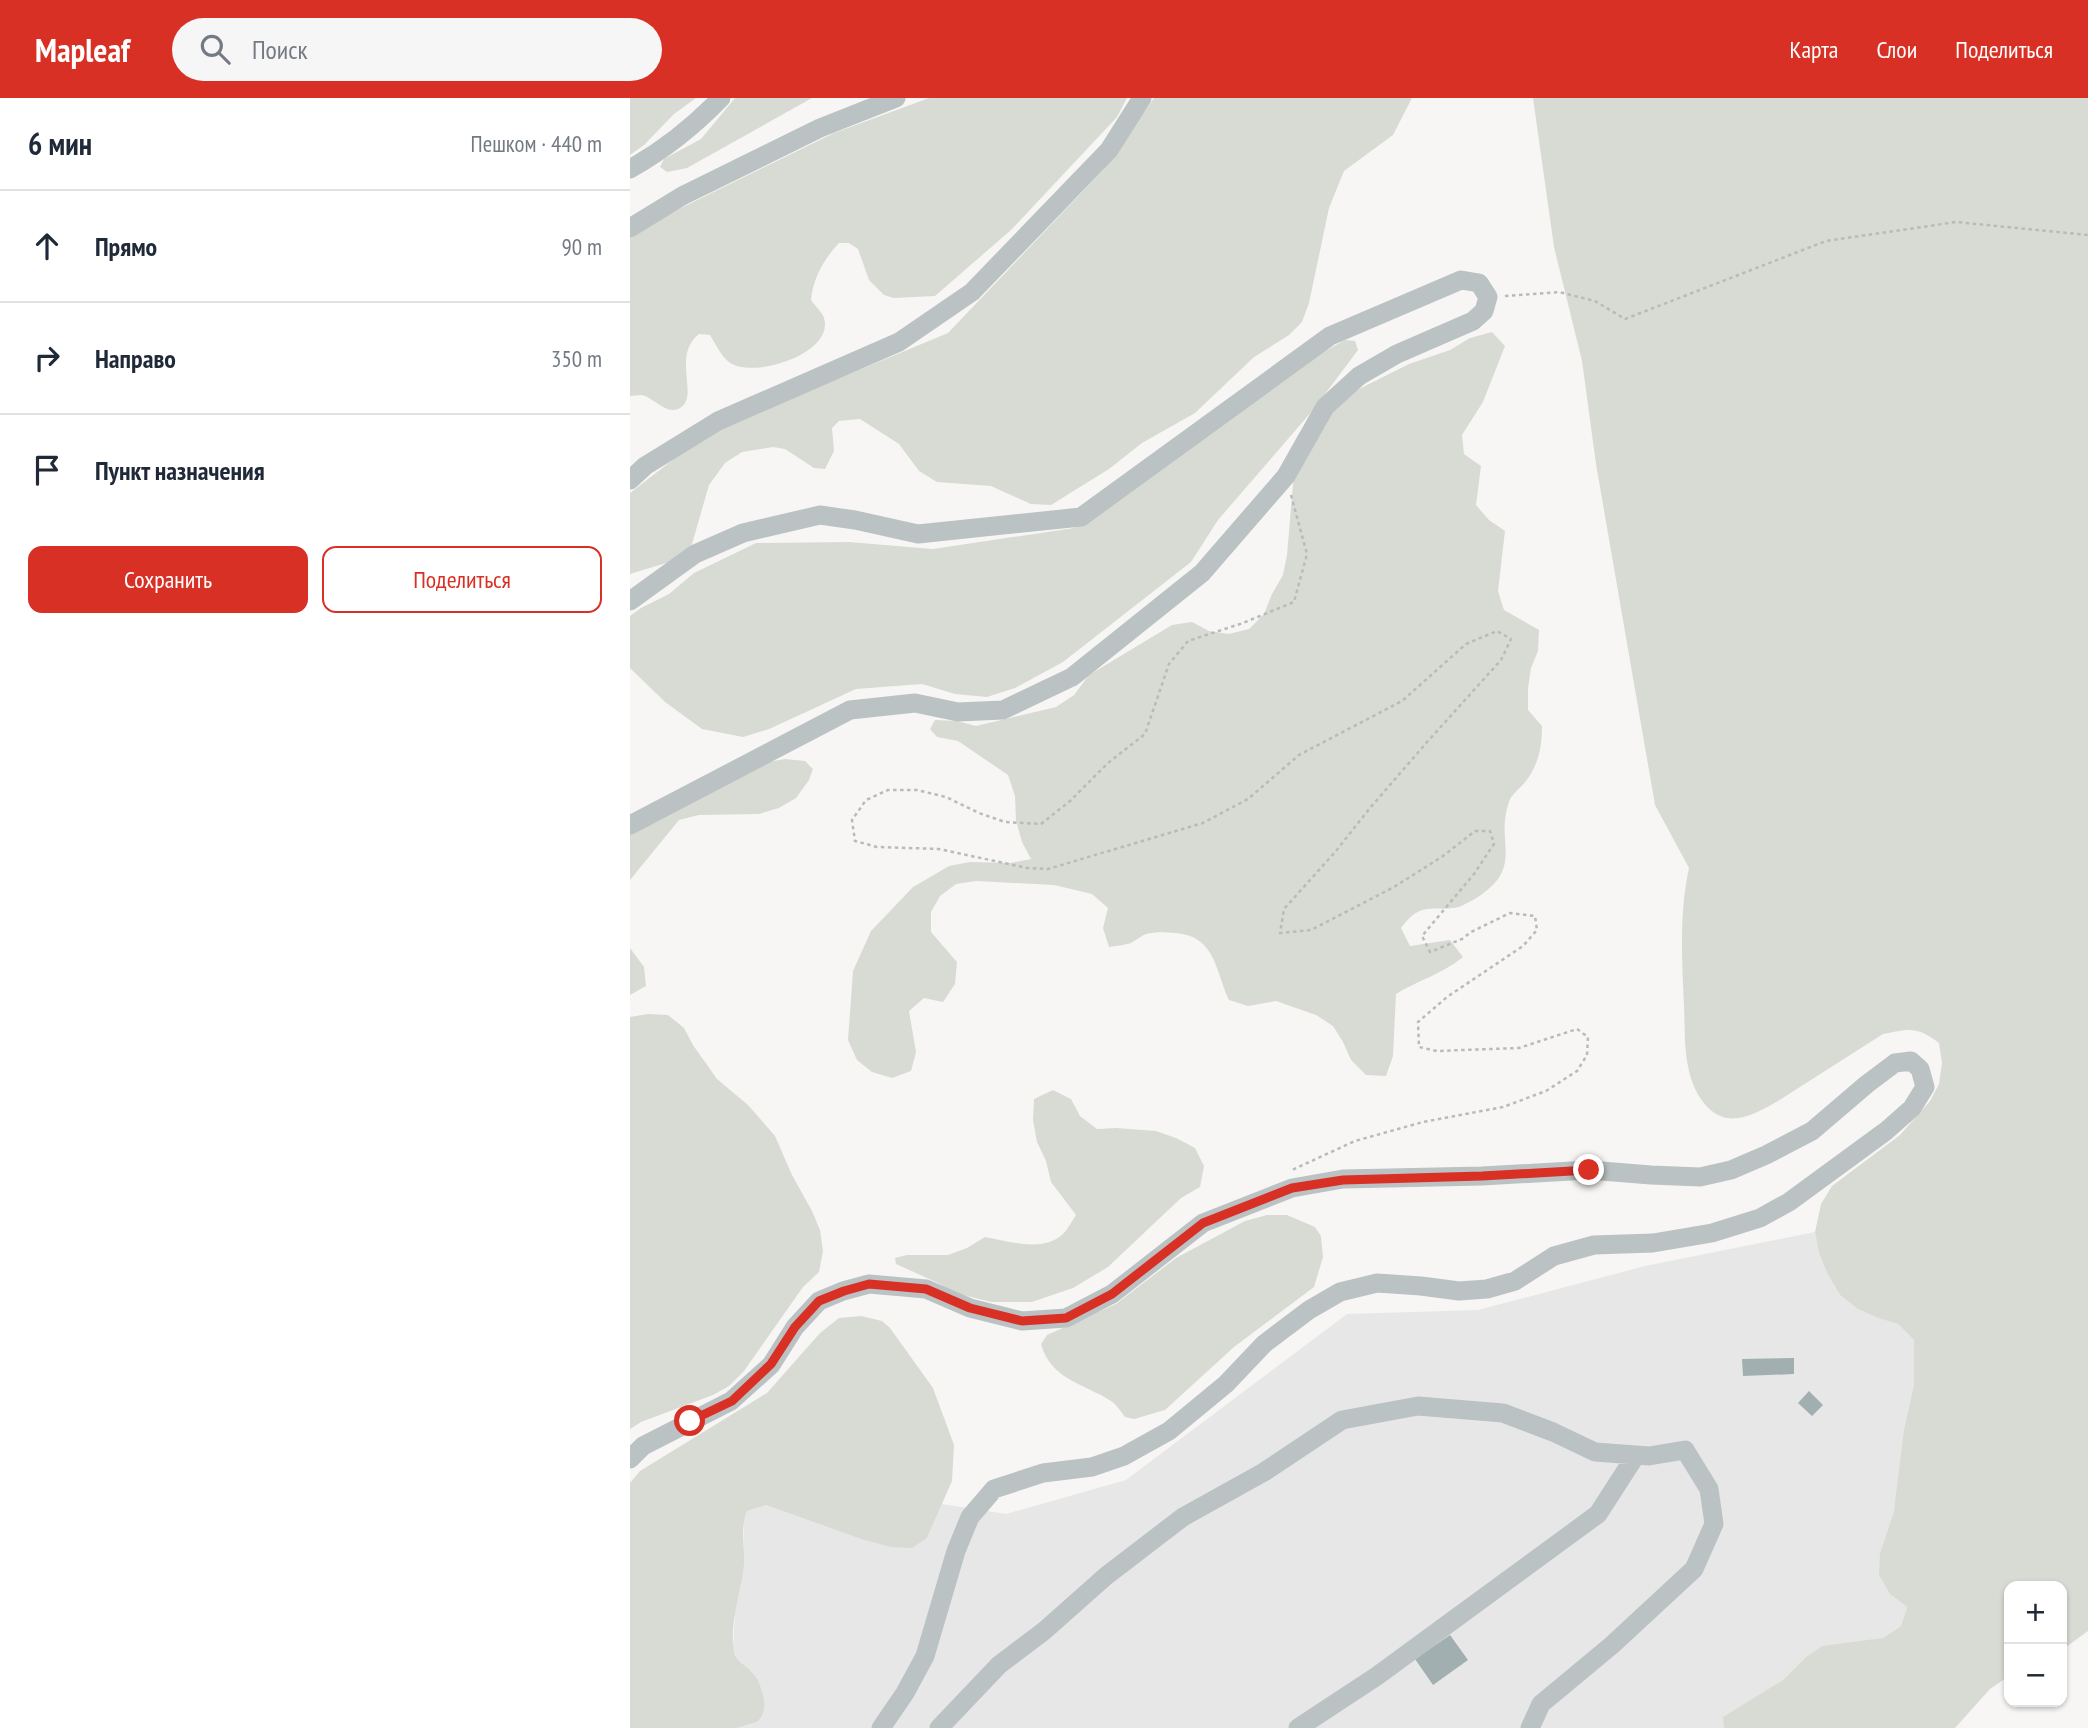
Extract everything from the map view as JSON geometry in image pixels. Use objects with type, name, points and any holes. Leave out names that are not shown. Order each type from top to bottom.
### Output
[{"type":"street","points":[[630,169],[678,137],[721,98]]},
{"type":"street","points":[[630,228],[682,196],[820,128],[896,98]]},
{"type":"street","points":[[630,480],[645,466],[718,421],[899,342],[972,292],[1109,150],[1142,98]]},
{"type":"street","points":[[630,601],[695,554],[743,533],[820,515],[918,534],[1081,517],[1330,336],[1461,280],[1479,283],[1488,297],[1485,311],[1473,321],[1397,354],[1359,376],[1325,407],[1286,476],[1202,573],[1072,677],[1003,710],[958,712],[915,703],[850,710],[630,825]]},
{"type":"street","points":[[630,1459],[643,1446],[732,1401],[771,1364],[795,1327],[819,1301],[844,1291],[869,1284],[926,1289],[970,1308],[1022,1321],[1066,1318],[1112,1294],[1203,1223],[1292,1188],[1343,1180],[1589,1170],[1700,1177],[1731,1170],[1812,1131],[1895,1063],[1911,1061],[1920,1069],[1925,1087],[1912,1108],[1886,1131],[1788,1202],[1760,1218],[1712,1233],[1653,1243],[1594,1245],[1554,1256],[1515,1281],[1487,1289],[1459,1291],[1377,1283],[1340,1292],[1309,1310],[1264,1344],[1226,1384],[1169,1431],[1124,1456],[1092,1467],[1043,1474],[994,1489],[970,1517],[956,1550],[925,1656],[905,1693],[881,1728]]},
{"type":"street","points":[[939,1728],[999,1665],[1044,1631],[1106,1576],[1183,1517],[1264,1472],[1342,1420],[1418,1406],[1503,1413],[1595,1452],[1649,1456],[1685,1450],[1709,1489],[1714,1524],[1694,1569],[1612,1645],[1541,1704],[1530,1728]]},
{"type":"street","points":[[1298,1728],[1377,1676],[1598,1514],[1636,1455]]},
{"type":"path","points":[[1488,297],[1559,292],[1595,301],[1625,319],[1826,241],[1956,222],[2088,235]]},
{"type":"path","points":[[1286,476],[1307,554],[1294,602],[1243,623],[1188,640],[1169,664],[1145,734],[1108,763],[1070,801],[1041,824],[1005,822],[978,813],[946,797],[917,790],[888,790],[866,800],[852,820],[855,841],[877,847],[939,849],[1027,868],[1048,869],[1157,839],[1203,823],[1248,799],[1299,755],[1402,701],[1466,644],[1496,631],[1511,639],[1501,660],[1284,909],[1280,933],[1311,930],[1394,887],[1443,856],[1475,831],[1489,831],[1494,844],[1474,874],[1422,936],[1430,953],[1510,913],[1535,916],[1537,930],[1523,946],[1447,997],[1418,1022],[1419,1047],[1437,1051],[1519,1048],[1577,1029],[1588,1037],[1587,1055],[1577,1071],[1546,1091],[1503,1107],[1423,1122],[1355,1141],[1286,1172]]},
{"type":"shaded area","points":[[630,98],[696,98],[674,114],[644,145],[630,155]]},
{"type":"shaded area","points":[[735,98],[812,98],[687,168],[667,172],[660,167],[664,159],[701,139]]},
{"type":"shaded area","points":[[929,98],[1127,98],[1117,117],[1011,230],[935,296],[894,298],[884,295],[869,280],[858,249],[849,243],[839,243],[820,269],[812,292],[811,300],[824,318],[824,331],[817,343],[805,352],[772,365],[740,367],[726,359],[710,335],[699,334],[687,353],[687,395],[680,408],[670,410],[646,396],[630,396],[630,233],[834,133]]},
{"type":"shaded area","points":[[1154,98],[1412,98],[1393,135],[1344,171],[1329,208],[1309,303],[1302,322],[1289,335],[1254,357],[1195,413],[1142,443],[1109,469],[1051,505],[1031,504],[991,486],[937,482],[919,471],[899,444],[860,419],[839,421],[832,428],[834,451],[825,469],[814,468],[785,449],[773,447],[742,452],[725,463],[709,485],[692,544],[679,559],[630,574],[630,493],[692,445],[729,424],[948,333],[1103,170]]},
{"type":"shaded area","points":[[1533,98],[2088,98],[2088,1631],[2067,1646],[2067,1581],[2004,1581],[2004,1679],[1990,1689],[1955,1728],[1724,1728],[1723,1717],[1783,1680],[1805,1658],[1822,1646],[1883,1638],[1901,1626],[1907,1607],[1890,1594],[1879,1575],[1880,1553],[1894,1511],[1904,1429],[1914,1385],[1914,1340],[1898,1324],[1858,1309],[1840,1295],[1819,1253],[1815,1232],[1821,1204],[1832,1186],[1900,1135],[1930,1101],[1939,1084],[1942,1063],[1939,1043],[1918,1031],[1907,1030],[1883,1034],[1778,1101],[1741,1118],[1718,1115],[1702,1100],[1694,1087],[1686,1052],[1682,955],[1682,920],[1689,868],[1655,805],[1596,464],[1582,361],[1554,247]]},
{"type":"shaded area","points":[[1492,332],[1505,346],[1483,402],[1462,435],[1464,454],[1481,466],[1476,505],[1489,520],[1505,531],[1498,591],[1504,610],[1539,630],[1538,651],[1531,668],[1528,688],[1528,710],[1542,726],[1540,748],[1530,775],[1509,802],[1505,817],[1506,854],[1499,877],[1468,903],[1455,908],[1421,911],[1401,928],[1410,946],[1450,940],[1463,957],[1396,994],[1393,1056],[1386,1076],[1366,1075],[1351,1060],[1333,1026],[1316,1015],[1276,1001],[1248,1006],[1229,1000],[1212,956],[1198,940],[1188,935],[1146,934],[1131,943],[1109,947],[1103,928],[1108,908],[1092,894],[1054,885],[976,881],[956,884],[940,896],[931,912],[931,932],[957,962],[955,984],[943,1002],[924,998],[909,1011],[916,1052],[911,1071],[892,1078],[872,1072],[857,1060],[848,1040],[853,971],[871,931],[913,887],[949,866],[970,862],[1011,863],[1031,859],[1022,842],[1016,821],[1015,796],[1008,775],[958,741],[937,737],[930,729],[935,720],[957,721],[976,726],[1056,707],[1074,695],[1089,675],[1172,625],[1192,622],[1209,631],[1229,634],[1249,629],[1264,614],[1283,575],[1294,473],[1326,419],[1355,391],[1409,364],[1450,350],[1470,338]]},
{"type":"shaded area","points":[[1345,340],[1355,341],[1358,350],[1313,410],[1218,520],[1191,562],[1063,662],[1015,688],[987,697],[955,694],[922,684],[856,689],[769,729],[743,737],[702,729],[665,702],[630,668],[630,616],[669,594],[694,573],[756,543],[849,542],[933,549],[1074,528],[1136,487],[1318,355]]},
{"type":"shaded area","points":[[785,759],[805,761],[813,769],[809,780],[796,798],[779,808],[759,814],[699,815],[679,820],[630,880],[630,833],[762,763]]},
{"type":"shaded area","points":[[630,948],[644,967],[646,986],[630,995]]},
{"type":"shaded area","points":[[668,1015],[684,1028],[717,1079],[748,1105],[775,1136],[820,1230],[823,1251],[819,1272],[803,1287],[744,1371],[729,1386],[630,1429],[630,1017]]},
{"type":"shaded area","points":[[1053,1090],[1071,1099],[1080,1116],[1097,1129],[1156,1131],[1195,1148],[1204,1166],[1200,1187],[1181,1198],[1108,1267],[1073,1288],[1032,1302],[992,1302],[954,1293],[896,1264],[895,1258],[907,1255],[948,1255],[985,1237],[1035,1244],[1055,1240],[1065,1232],[1076,1215],[1051,1182],[1046,1161],[1037,1142],[1033,1120],[1034,1099]]},
{"type":"shaded area","points":[[1267,1215],[1287,1215],[1315,1227],[1321,1236],[1323,1257],[1314,1287],[1234,1347],[1165,1410],[1134,1419],[1125,1417],[1111,1401],[1069,1379],[1052,1366],[1041,1344],[1047,1335],[1116,1304],[1176,1258],[1245,1221]]},
{"type":"shaded area","points":[[1815,1232],[1819,1253],[1840,1295],[1858,1309],[1898,1324],[1914,1340],[1914,1385],[1904,1429],[1898,1490],[1880,1553],[1890,1594],[1907,1607],[1901,1626],[1883,1638],[1805,1658],[1783,1680],[1724,1717],[1724,1728],[737,1728],[757,1722],[764,1702],[752,1671],[736,1659],[733,1649],[735,1614],[744,1564],[744,1521],[747,1511],[766,1505],[861,1539],[927,1538],[942,1504],[1006,1514],[1126,1480],[1347,1314],[1478,1310],[1645,1266]]},
{"type":"shaded area","points":[[861,1316],[882,1321],[890,1328],[933,1388],[954,1445],[952,1481],[927,1538],[912,1548],[891,1547],[766,1505],[747,1511],[743,1531],[744,1565],[733,1641],[737,1659],[752,1672],[760,1686],[764,1703],[762,1716],[757,1722],[737,1728],[630,1728],[630,1483],[640,1471],[767,1393],[820,1333],[839,1318]]},
{"type":"building","points":[[1794,1358],[1794,1374],[1743,1376],[1742,1359]]},
{"type":"building","points":[[1809,1391],[1823,1405],[1812,1416],[1798,1403]]},
{"type":"building","points":[[1450,1635],[1468,1660],[1433,1685],[1415,1659]]},
{"type":"route","points":[[690,1421],[732,1401],[771,1364],[795,1327],[819,1301],[869,1284],[926,1289],[970,1308],[1022,1321],[1066,1318],[1112,1294],[1203,1223],[1292,1188],[1343,1180],[1589,1170]]}]
